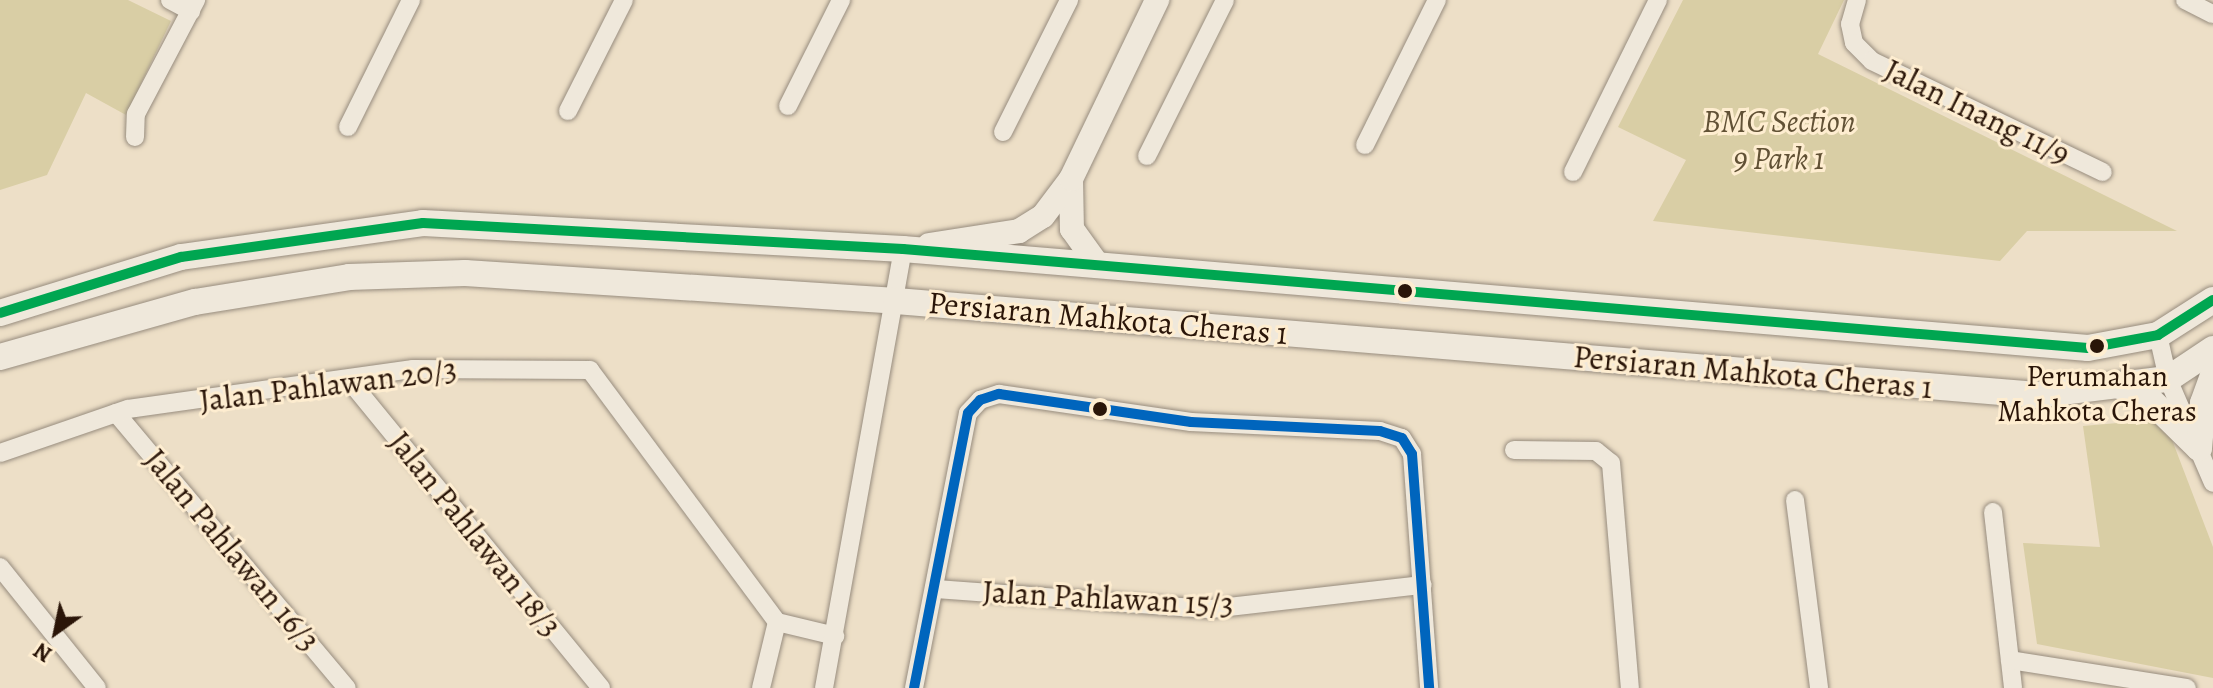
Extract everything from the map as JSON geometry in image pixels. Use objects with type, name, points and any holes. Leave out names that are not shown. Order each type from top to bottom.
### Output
[{"type":"main road","name":"Persiaran Mahkota Cheras 1","points":[[0,313],[181,257],[423,223],[903,249],[2088,348],[2158,335],[2213,300]]},
{"type":"main road","name":"Persiaran Mahkota Cheras 1","points":[[0,357],[195,302],[349,277],[465,273],[896,301],[2037,395],[2168,379],[2213,349]]},
{"type":"main road","points":[[2199,448],[2203,403],[2213,375]]},
{"type":"main road","points":[[2118,385],[2149,399],[2199,448]]},
{"type":"street","points":[[135,137],[136,114],[194,5],[170,0]]},
{"type":"street","points":[[348,127],[411,0]]},
{"type":"street","points":[[568,111],[624,0]]},
{"type":"street","points":[[788,106],[841,0]]},
{"type":"street","points":[[1003,132],[1069,0]]},
{"type":"street","points":[[824,688],[903,249],[1019,231],[1043,216],[1071,179],[1157,0]]},
{"type":"street","points":[[1147,156],[1225,0]]},
{"type":"street","points":[[1365,145],[1437,0]]},
{"type":"street","points":[[1573,172],[1658,0]]},
{"type":"street","name":"Jalan Inang 11/9","points":[[1857,0],[1850,24],[1854,43],[1872,61],[2103,172]]},
{"type":"street","points":[[2185,0],[2213,14]]},
{"type":"street","points":[[1071,179],[1072,229],[1098,265]]},
{"type":"street","points":[[2158,335],[2168,379],[2213,483]]},
{"type":"street","name":"Jalan Pahlawan 20/3","points":[[0,453],[116,413],[413,369],[590,370],[777,622]]},
{"type":"street","name":"Jalan Pahlawan 18/3","points":[[349,380],[601,688]]},
{"type":"street","points":[[914,688],[936,589],[968,413],[980,400],[999,394],[1191,422],[1380,431],[1402,438],[1412,454],[1429,688]]},
{"type":"street","name":"Jalan Pahlawan 16/3","points":[[116,413],[347,688]]},
{"type":"street","points":[[1514,450],[1596,451],[1611,463],[1630,688]]},
{"type":"street","points":[[1795,500],[1819,688]]},
{"type":"street","points":[[1993,512],[2013,688]]},
{"type":"street","points":[[0,567],[97,688]]},
{"type":"street","name":"Jalan Pahlawan 15/3","points":[[936,589],[1211,609],[1423,585]]},
{"type":"street","points":[[761,688],[777,622],[835,636]]},
{"type":"street","points":[[2010,660],[2187,688]]},
{"type":"green space","points":[[0,0],[128,0],[171,21],[126,115],[86,93],[47,175],[0,190]]},
{"type":"green space","name":"BMC Section 9 Park 1","points":[[1683,0],[1844,0],[1818,54],[2177,231],[2027,231],[2000,261],[1653,221],[1686,160],[1618,127]]},
{"type":"green space","points":[[2164,419],[2213,547],[2213,678],[2037,644],[2023,543],[2100,547],[2083,426]]},
{"type":"transit line","points":[[0,313],[181,257],[423,223],[903,249],[2088,348],[2158,335],[2213,300]]},
{"type":"transit line","points":[[914,688],[968,413],[980,400],[999,394],[1191,422],[1380,431],[1402,438],[1412,454],[1429,688]]},
{"type":"place","name":"Perumahan Mahkota Cheras","points":[[2097,346]]}]
